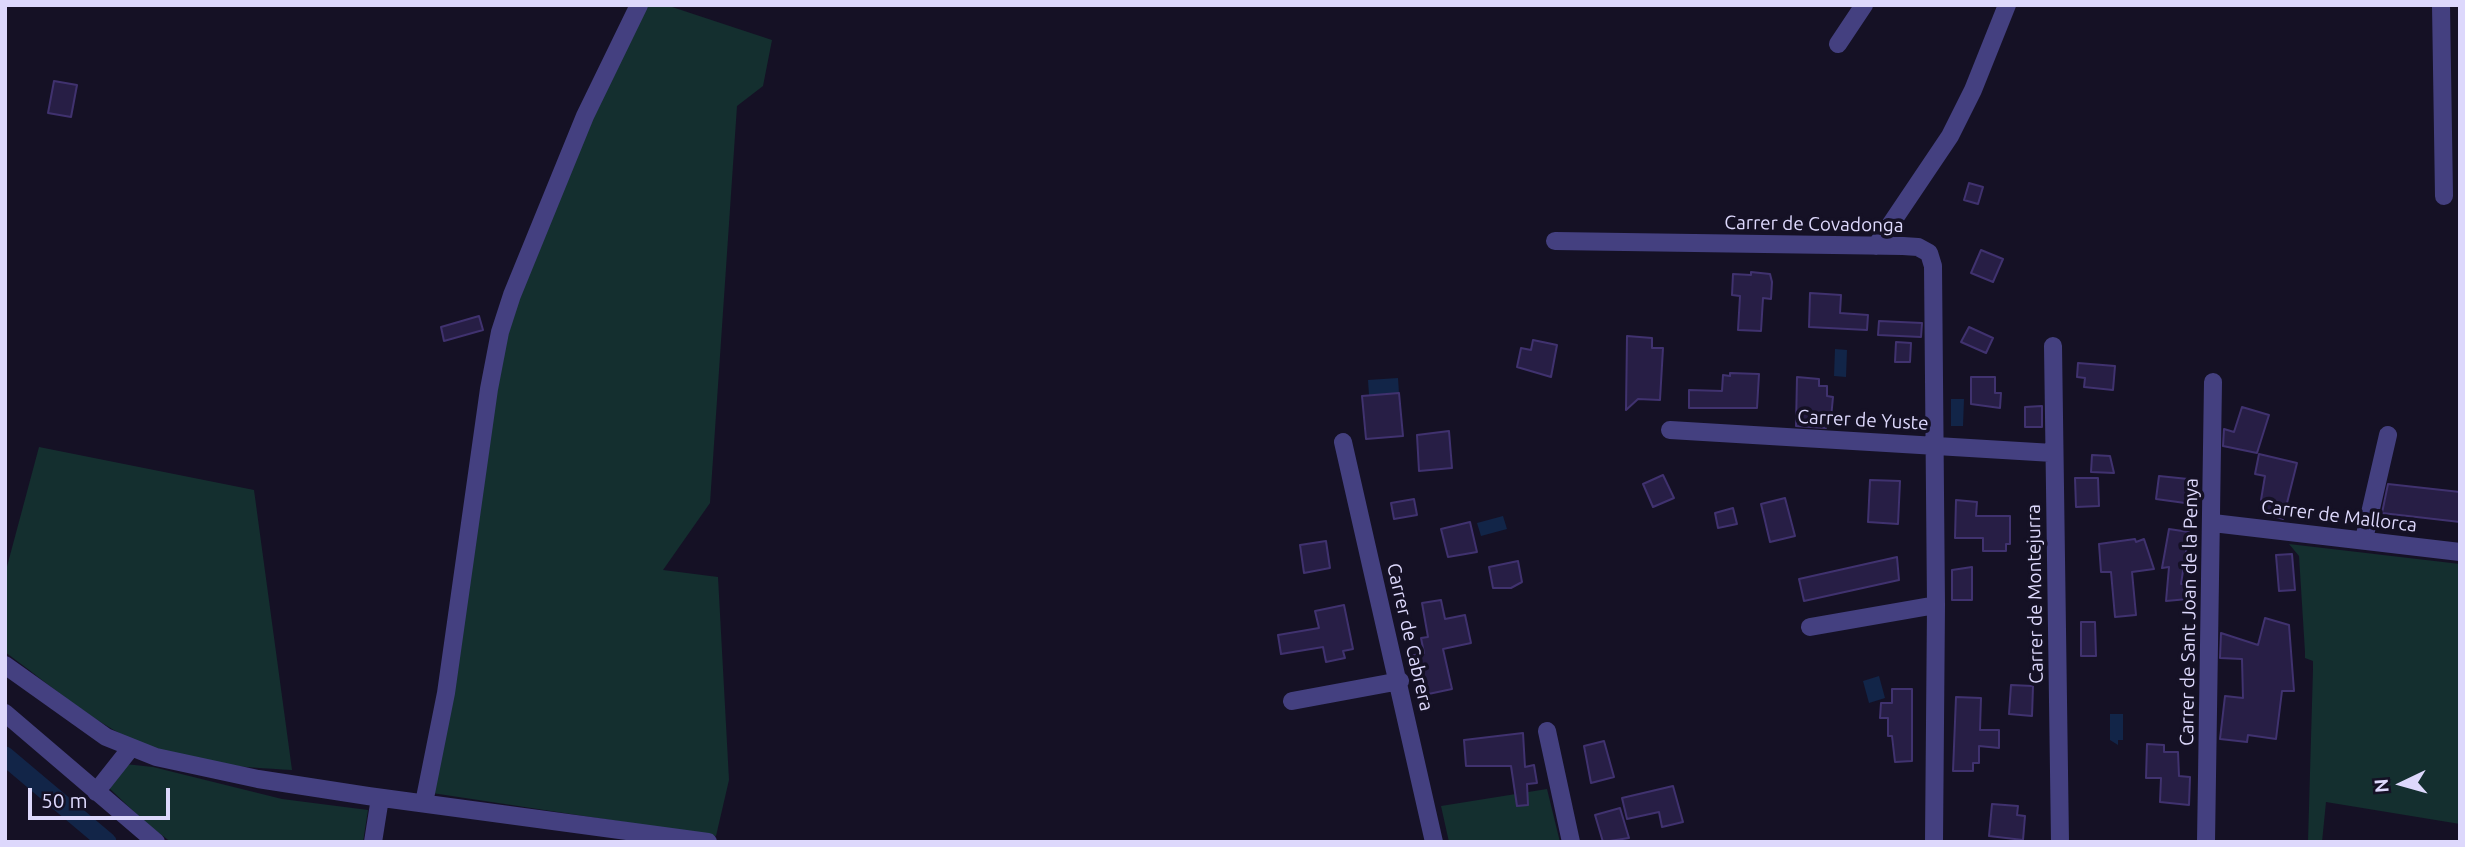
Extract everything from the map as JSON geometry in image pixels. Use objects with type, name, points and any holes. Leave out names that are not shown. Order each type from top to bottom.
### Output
[{"type":"street","points":[[424,803],[446,693],[489,389],[500,332],[512,295],[585,116],[639,5]]},
{"type":"street","points":[[1838,44],[1864,5]]},
{"type":"street","points":[[1876,246],[1950,136],[1973,90],[2007,5]]},
{"type":"street","points":[[2441,5],[2444,196]]},
{"type":"street","name":"Carrer de Covadonga","points":[[1555,241],[1918,247],[1929,253],[1933,266],[1935,445],[1934,842]]},
{"type":"street","name":"Carrer de Montejurra","points":[[2053,345],[2060,842]]},
{"type":"street","name":"Carrer de Sant Joan de la Penya","points":[[2206,842],[2213,523],[2213,382]]},
{"type":"street","name":"Carrer de Yuste","points":[[1670,430],[2053,453]]},
{"type":"street","points":[[2364,539],[2388,435]]},
{"type":"street","name":"Carrer de Cabrera","points":[[1343,442],[1400,681],[1434,842]]},
{"type":"street","name":"Carrer de Mallorca","points":[[2213,523],[2460,552]]},
{"type":"street","points":[[1810,627],[1936,605]]},
{"type":"street","points":[[5,665],[106,737],[130,749],[208,769],[380,798],[708,842]]},
{"type":"street","points":[[1293,701],[1400,681]]},
{"type":"street","points":[[5,713],[156,842]]},
{"type":"street","points":[[1547,731],[1571,842]]},
{"type":"street","points":[[96,792],[130,749]]},
{"type":"street","points":[[373,842],[380,798]]},
{"type":"green space","points":[[644,5],[666,5],[772,40],[763,86],[737,106],[710,503],[663,570],[718,577],[729,780],[716,836],[432,793],[501,352],[553,202]]},
{"type":"green space","points":[[39,447],[254,490],[292,770],[195,760],[139,743],[86,713],[5,652],[5,574]]},
{"type":"green space","points":[[2289,544],[2460,564],[2460,824],[2326,802],[2322,842],[2308,842],[2313,661],[2305,658],[2299,556]]},
{"type":"green space","points":[[125,764],[153,767],[282,799],[368,810],[363,842],[171,842],[148,825],[107,786]]},
{"type":"green space","points":[[1547,789],[1560,842],[1449,842],[1441,806]]},
{"type":"water","points":[[1835,349],[1847,350],[1846,377],[1834,376]]},
{"type":"water","points":[[1398,378],[1399,393],[1369,395],[1368,380]]},
{"type":"water","points":[[1951,399],[1964,399],[1963,426],[1951,426]]},
{"type":"water","points":[[1503,516],[1507,529],[1481,536],[1477,523]]},
{"type":"water","points":[[1879,676],[1885,698],[1869,703],[1863,681]]},
{"type":"water","points":[[2110,714],[2123,714],[2123,740],[2118,740],[2118,745],[2110,740]]},
{"type":"building","points":[[54,81],[77,85],[71,117],[48,113]]},
{"type":"building","points":[[1969,183],[1983,187],[1978,204],[1964,200]]},
{"type":"building","points":[[1981,250],[2003,259],[1993,282],[1971,273]]},
{"type":"building","points":[[1751,272],[1770,274],[1772,282],[1771,299],[1763,298],[1761,331],[1738,330],[1740,296],[1732,295],[1733,274],[1751,275]]},
{"type":"building","points":[[1810,293],[1841,295],[1840,313],[1868,315],[1867,330],[1809,327]]},
{"type":"building","points":[[479,316],[483,330],[444,341],[441,327]]},
{"type":"building","points":[[1879,321],[1922,323],[1921,337],[1878,335]]},
{"type":"building","points":[[1969,327],[1993,338],[1986,353],[1961,342]]},
{"type":"building","points":[[1627,336],[1652,338],[1652,348],[1663,348],[1660,400],[1638,399],[1626,410]]},
{"type":"building","points":[[1533,340],[1557,345],[1551,377],[1517,367],[1521,348],[1531,350]]},
{"type":"building","points":[[1896,342],[1911,343],[1910,362],[1895,362]]},
{"type":"building","points":[[2078,363],[2115,366],[2113,390],[2084,387],[2085,378],[2077,377]]},
{"type":"building","points":[[1730,373],[1759,374],[1757,408],[1689,408],[1689,390],[1722,391],[1723,375],[1730,376]]},
{"type":"building","points":[[1797,377],[1819,379],[1819,386],[1827,386],[1827,396],[1833,397],[1831,418],[1826,418],[1826,428],[1796,426]]},
{"type":"building","points":[[1971,377],[1995,377],[1995,393],[2001,393],[2000,408],[1971,404]]},
{"type":"building","points":[[1399,393],[1403,436],[1366,439],[1362,396]]},
{"type":"building","points":[[2042,406],[2042,427],[2025,427],[2025,407]]},
{"type":"building","points":[[2242,407],[2269,415],[2257,453],[2223,446],[2224,429],[2234,432]]},
{"type":"building","points":[[1449,431],[1452,468],[1419,471],[1417,435]]},
{"type":"building","points":[[2259,454],[2297,463],[2283,519],[2263,513],[2266,501],[2261,500],[2265,476],[2255,474]]},
{"type":"building","points":[[2092,455],[2110,456],[2114,473],[2091,472]]},
{"type":"building","points":[[1663,475],[1674,498],[1653,507],[1643,484]]},
{"type":"building","points":[[2159,476],[2188,479],[2185,503],[2156,499]]},
{"type":"building","points":[[2075,478],[2098,478],[2099,506],[2076,507]]},
{"type":"building","points":[[1870,480],[1900,481],[1898,524],[1868,522]]},
{"type":"building","points":[[2388,484],[2460,492],[2460,522],[2382,513]]},
{"type":"building","points":[[1785,498],[1795,536],[1770,542],[1761,504]]},
{"type":"building","points":[[1414,499],[1417,515],[1394,519],[1391,503]]},
{"type":"building","points":[[1956,500],[1977,502],[1976,516],[2010,516],[2010,544],[2006,544],[2006,551],[1983,551],[1983,538],[1955,538]]},
{"type":"building","points":[[1733,508],[1737,524],[1718,528],[1715,513]]},
{"type":"building","points":[[1470,522],[1477,552],[1448,557],[1441,529]]},
{"type":"building","points":[[2169,529],[2189,532],[2181,584],[2189,585],[2188,599],[2166,601],[2169,567],[2162,568]]},
{"type":"building","points":[[2135,539],[2136,542],[2144,539],[2154,569],[2132,572],[2136,615],[2115,617],[2111,572],[2101,572],[2099,544]]},
{"type":"building","points":[[1326,541],[1330,568],[1304,573],[1300,545]]},
{"type":"building","points":[[2292,554],[2295,590],[2279,591],[2276,555]]},
{"type":"building","points":[[1897,557],[1899,580],[1804,601],[1799,579]]},
{"type":"building","points":[[1518,561],[1522,582],[1511,588],[1493,588],[1489,567]]},
{"type":"building","points":[[1972,567],[1972,600],[1952,600],[1952,570]]},
{"type":"building","points":[[1441,600],[1445,619],[1465,615],[1471,643],[1443,649],[1452,689],[1419,696],[1410,656],[1424,653],[1421,638],[1428,637],[1422,603]]},
{"type":"building","points":[[1344,605],[1353,649],[1343,651],[1345,658],[1326,662],[1323,647],[1281,654],[1278,635],[1319,628],[1315,611]]},
{"type":"building","points":[[2265,618],[2289,625],[2294,691],[2282,691],[2276,739],[2248,735],[2247,742],[2220,739],[2225,696],[2243,698],[2242,659],[2220,658],[2221,633],[2258,645]]},
{"type":"building","points":[[2081,622],[2095,622],[2096,656],[2081,656]]},
{"type":"building","points":[[2011,685],[2033,686],[2032,716],[2009,714]]},
{"type":"building","points":[[1892,689],[1912,689],[1912,761],[1895,762],[1892,736],[1888,736],[1888,718],[1880,718],[1881,703],[1892,703]]},
{"type":"building","points":[[1956,697],[1981,698],[1980,730],[1999,730],[1999,748],[1979,746],[1979,763],[1973,763],[1973,771],[1953,771]]},
{"type":"building","points":[[1523,733],[1525,767],[1534,765],[1537,783],[1527,784],[1528,805],[1517,806],[1511,766],[1466,766],[1464,740]]},
{"type":"building","points":[[1604,741],[1614,777],[1591,783],[1584,746]]},
{"type":"building","points":[[2147,744],[2164,745],[2164,752],[2178,752],[2179,776],[2190,777],[2189,805],[2160,802],[2161,778],[2146,778]]},
{"type":"building","points":[[1673,786],[1683,822],[1662,827],[1659,812],[1627,819],[1622,798]]},
{"type":"building","points":[[1992,804],[2018,806],[2017,815],[2025,816],[2023,840],[1989,836]]},
{"type":"building","points":[[1620,808],[1629,838],[1603,842],[1595,815]]},
{"type":"waterway","points":[[5,756],[107,842]]}]
